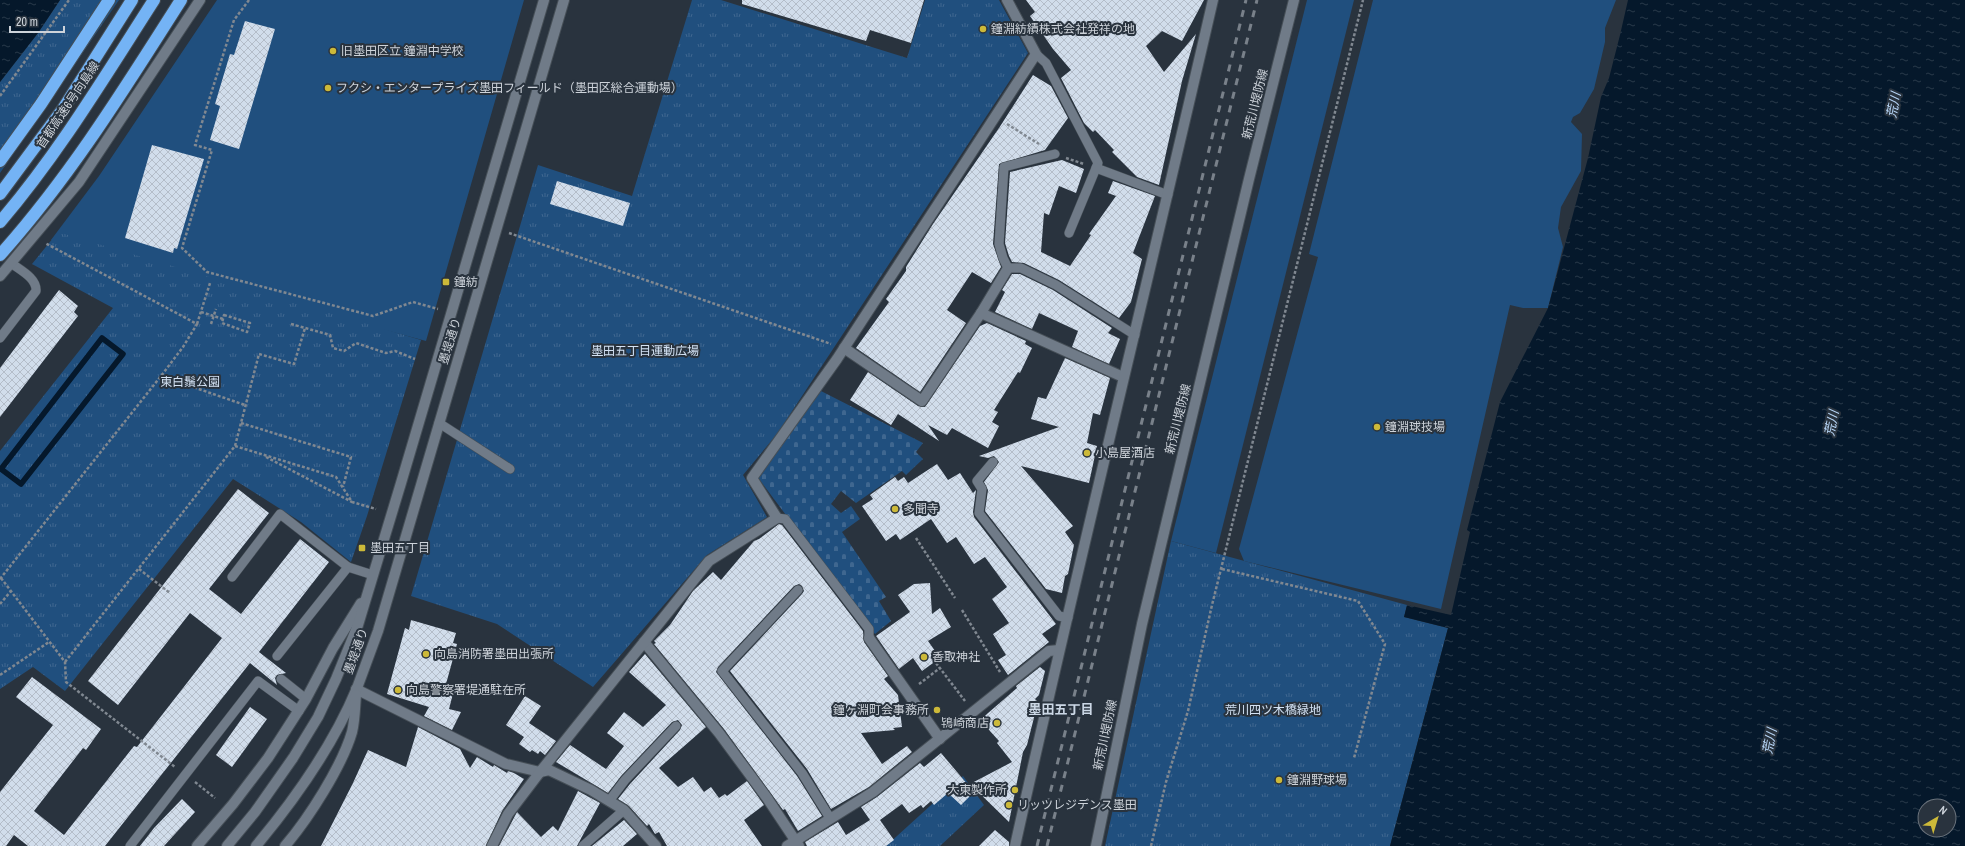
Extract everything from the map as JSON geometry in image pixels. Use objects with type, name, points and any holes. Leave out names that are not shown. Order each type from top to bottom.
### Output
[{"type":"highway","name":"首都高速6号向島線","points":[[0,161],[41,104],[108,0]]},
{"type":"highway","points":[[0,194],[63,109],[132,0]]},
{"type":"highway","name":"首都高速6号向島線","points":[[0,222],[44,167],[72,127],[154,0]]},
{"type":"highway","points":[[0,255],[17,236],[83,150],[181,0]]},
{"type":"street","points":[[0,276],[79,182],[200,0]]},
{"type":"street","name":"墨堤通り","points":[[227,846],[272,788],[293,758],[318,717],[336,679],[358,625],[544,0]]},
{"type":"street","name":"墨堤通り","points":[[256,846],[293,800],[319,761],[356,689],[378,631],[564,0]]},
{"type":"street","points":[[492,846],[508,814],[709,561],[777,518],[752,478],[844,348],[1036,54],[1008,0]]},
{"type":"street","points":[[1015,846],[1059,650],[1068,618],[1123,378],[1135,335],[1168,195],[1212,0]]},
{"type":"street","name":"新荒川堤防線","points":[[1096,846],[1142,624],[1247,187],[1294,0]]},
{"type":"street","points":[[844,348],[922,401],[981,313],[1008,268]]},
{"type":"street","points":[[981,313],[1123,378]]},
{"type":"street","name":"墨堤通り","points":[[197,846],[233,804],[268,758],[299,711],[333,648],[368,591]]},
{"type":"street","points":[[869,638],[940,739]]},
{"type":"street","points":[[644,642],[719,734],[767,798],[794,844],[830,818],[873,792],[1049,651],[1059,650]]},
{"type":"street","points":[[356,689],[506,764],[540,772],[549,770],[592,790],[624,810],[656,846]]},
{"type":"street","name":"墨堤通り","points":[[285,846],[297,832],[317,801],[343,754],[352,730],[356,689]]},
{"type":"lane","points":[[1036,54],[1046,63],[1075,116],[1098,163],[1069,233]]},
{"type":"lane","points":[[1056,154],[1004,167],[999,244],[1002,258],[1008,268],[1021,268],[1056,285],[1135,335]]},
{"type":"lane","points":[[1096,168],[1168,195]]},
{"type":"lane","points":[[0,338],[36,291],[36,286],[32,280],[11,263]]},
{"type":"lane","points":[[439,423],[510,469]]},
{"type":"lane","points":[[993,462],[977,481],[982,489],[979,513],[1059,616],[1068,618]]},
{"type":"lane","points":[[232,577],[280,514],[348,567],[373,575]]},
{"type":"lane","points":[[777,518],[785,519],[869,629],[869,638]]},
{"type":"lane","points":[[277,656],[348,567]]},
{"type":"lane","points":[[798,590],[722,670],[802,773],[830,818]]},
{"type":"lane","points":[[281,679],[306,699]]},
{"type":"lane","points":[[130,846],[258,681],[299,711]]},
{"type":"lane","points":[[609,801],[634,769],[676,726]]},
{"type":"lane","points":[[583,846],[624,810]]},
{"type":"path","points":[[0,96],[69,0]]},
{"type":"path","points":[[249,0],[234,20],[195,145],[212,150],[182,248],[207,272],[373,316],[413,302],[438,309]]},
{"type":"path","points":[[1151,846],[1166,782],[1188,711],[1198,664],[1364,0]]},
{"type":"path","points":[[497,229],[844,348]]},
{"type":"path","points":[[34,237],[197,324]]},
{"type":"path","points":[[166,760],[66,682],[65,662],[11,591],[0,579],[183,347],[197,324],[210,283]]},
{"type":"path","points":[[211,324],[216,309]]},
{"type":"path","points":[[201,312],[223,319]]},
{"type":"path","points":[[224,315],[250,323],[247,332],[222,323],[223,319],[224,315]]},
{"type":"path","points":[[291,324],[330,335],[333,348],[344,351],[356,343],[386,353],[395,351],[415,359]]},
{"type":"path","points":[[65,662],[235,446],[259,354],[294,364],[305,328]]},
{"type":"path","points":[[161,376],[245,405]]},
{"type":"path","points":[[241,423],[351,456],[343,487]]},
{"type":"path","points":[[235,446],[336,477],[352,502]]},
{"type":"path","points":[[259,454],[352,502],[376,509]]},
{"type":"path","points":[[916,538],[955,598]]},
{"type":"path","points":[[139,569],[170,593]]},
{"type":"path","points":[[1222,570],[1358,601],[1385,644],[1354,758]]},
{"type":"path","points":[[0,604],[11,591]]},
{"type":"path","points":[[962,610],[1008,684]]},
{"type":"path","points":[[0,675],[49,642]]},
{"type":"path","points":[[936,663],[973,713]]},
{"type":"path","points":[[908,693],[940,668]]},
{"type":"green space","points":[[60,0],[119,0],[0,173],[0,82],[38,33]]},
{"type":"green space","name":"フクシ・エンタープライズ墨田フィールド（墨田区総合運動場）","points":[[217,0],[524,0],[426,341],[51,240],[99,176]]},
{"type":"green space","name":"墨田五丁目運動広場","points":[[692,0],[721,0],[907,58],[925,0],[999,0],[1028,53],[777,434],[743,475],[767,517],[707,555],[593,687],[497,624],[411,596],[538,165],[632,196]]},
{"type":"green space","points":[[1307,0],[1354,0],[1216,553],[1171,541]]},
{"type":"green space","points":[[1373,0],[1616,0],[1605,28],[1605,42],[1594,89],[1580,113],[1573,117],[1571,122],[1582,134],[1581,171],[1561,207],[1558,228],[1563,247],[1548,308],[1523,308],[1510,305],[1441,609],[1244,561],[1239,549],[1318,257],[1309,254]]},
{"type":"green space","name":"東白鬚公園","points":[[58,232],[421,340],[367,516],[351,562],[301,522],[233,479],[65,691],[33,667],[0,689],[0,451],[113,308],[32,264]]},
{"type":"green space","points":[[821,391],[923,443],[916,452],[923,459],[906,475],[902,471],[856,503],[841,491],[831,504],[841,513],[851,506],[860,519],[842,532],[886,597],[879,601],[891,621],[875,634],[759,479],[759,474],[818,393]]},
{"type":"green space","name":"荒川四ツ木橋緑地","points":[[1171,541],[1407,605],[1404,617],[1448,628],[1390,846],[1105,846]]},
{"type":"green space","points":[[963,776],[984,805],[940,846],[886,846]]},
{"type":"water","points":[[0,0],[60,0],[38,33],[0,82]]},
{"type":"water","name":"荒川","points":[[1628,0],[1965,0],[1965,846],[1390,846],[1448,628],[1404,617],[1407,605],[1451,615],[1470,532],[1467,530],[1500,402],[1548,308],[1588,158],[1601,97],[1609,78]]},
{"type":"building","points":[[742,0],[924,0],[911,43],[870,30],[866,41],[742,4]]},
{"type":"building","points":[[1026,0],[1204,0],[1182,41],[1162,31],[1146,46],[1164,72],[1196,34],[1182,81],[1159,185],[1137,177],[1112,152],[1114,150],[1095,130],[1093,132],[1084,123],[1061,78],[1071,70],[1053,49],[1030,16],[1035,12]]},
{"type":"building","points":[[245,21],[275,29],[239,149],[210,140],[220,106],[215,104],[230,54],[234,55]]},
{"type":"building","points":[[1033,75],[1051,86],[1068,118],[1045,150],[999,164],[993,244],[1001,267],[991,283],[972,272],[947,310],[966,323],[920,392],[856,348],[889,302],[886,299],[906,271],[906,267],[933,224],[999,128]]},
{"type":"building","points":[[152,145],[204,159],[177,249],[174,248],[173,253],[125,238]]},
{"type":"building","points":[[1062,160],[1084,169],[1076,193],[1059,186],[1049,215],[1044,213],[1041,252],[1070,266],[1091,235],[1089,234],[1116,196],[1108,193],[1113,181],[1155,196],[1133,253],[1142,259],[1131,302],[1119,318],[1059,280],[1024,263],[1012,262],[1009,256],[1005,243],[1010,172]]},
{"type":"building","points":[[557,181],[630,203],[623,226],[550,204]]},
{"type":"building","points":[[1012,274],[1020,274],[1053,290],[1112,328],[1108,333],[1120,339],[1109,364],[1072,347],[1078,331],[1039,313],[1032,329],[995,312],[1005,292],[1002,290]]},
{"type":"building","points":[[59,290],[78,306],[74,312],[78,316],[0,417],[0,368]]},
{"type":"building","points":[[987,323],[1026,341],[1025,344],[1032,348],[1020,373],[1018,372],[994,410],[998,412],[992,422],[999,426],[988,448],[952,428],[947,435],[928,425],[939,441],[898,414],[891,425],[850,400],[868,372],[918,406],[925,407],[980,326]]},
{"type":"building","points":[[1065,358],[1110,378],[1100,415],[1093,413],[1087,443],[1097,446],[1089,483],[1021,466],[1073,526],[1065,532],[1074,545],[1068,574],[1065,576],[1062,593],[1046,589],[985,511],[988,490],[984,482],[999,462],[994,456],[988,458],[979,456],[1059,427],[1031,419],[1038,397],[1046,399]]},
{"type":"building","points":[[937,464],[948,480],[960,473],[973,493],[976,490],[973,512],[974,517],[1056,624],[1042,634],[1049,642],[1008,675],[998,660],[1006,655],[993,634],[1009,623],[992,599],[1007,587],[985,557],[974,564],[956,537],[947,543],[931,519],[900,540],[896,534],[886,541],[862,506],[873,499],[870,495],[895,477],[898,481],[904,477],[908,483]]},
{"type":"building","points":[[238,489],[269,513],[209,589],[241,614],[300,539],[329,562],[259,652],[286,673],[277,675],[275,678],[277,685],[250,663],[105,846],[28,846],[14,835],[6,846],[0,846],[0,792],[53,725],[16,697],[32,677],[101,729],[86,750],[83,748],[34,811],[64,835],[134,746],[137,747],[222,638],[190,613],[118,705],[88,681]]},
{"type":"building","points":[[779,524],[782,525],[863,631],[864,642],[888,676],[884,679],[898,695],[902,727],[893,728],[895,730],[861,733],[882,764],[907,746],[912,752],[869,787],[831,809],[807,769],[730,671],[802,594],[804,591],[802,586],[799,584],[794,586],[718,667],[716,672],[797,776],[822,816],[798,831],[785,809],[783,810],[724,729],[654,644],[656,643],[654,641],[670,625],[693,591],[713,572],[721,580],[754,541]]},
{"type":"building","points":[[930,583],[932,614],[940,608],[951,627],[928,641],[940,658],[922,671],[913,658],[899,669],[876,636],[910,612],[898,595],[914,584]]},
{"type":"building","points":[[411,620],[456,633],[453,643],[457,644],[446,684],[455,686],[449,709],[461,712],[452,730],[424,716],[429,707],[387,694],[405,628],[409,630]]},
{"type":"building","points":[[645,654],[706,727],[659,768],[678,787],[693,777],[704,792],[711,787],[719,798],[725,794],[727,796],[747,781],[764,805],[744,820],[762,846],[667,846],[659,832],[655,834],[649,824],[647,826],[629,806],[618,799],[680,730],[682,725],[678,720],[672,722],[621,776],[608,793],[556,762],[570,745],[606,769],[624,746],[607,733],[624,712],[643,727],[666,705],[629,672]]},
{"type":"building","points":[[1040,667],[1045,671],[1039,695],[1035,699],[1038,702],[1027,745],[1023,752],[1009,822],[970,784],[1012,762],[997,743],[999,741],[980,720],[1017,688],[1016,686]]},
{"type":"building","points":[[525,696],[541,706],[529,723],[556,741],[545,755],[540,751],[538,754],[532,750],[530,752],[519,744],[524,737],[506,725]]},
{"type":"building","points":[[250,707],[267,719],[232,767],[216,755]]},
{"type":"building","points":[[418,727],[460,749],[470,768],[477,757],[493,767],[494,765],[507,773],[508,771],[514,773],[524,779],[502,811],[486,846],[321,846],[368,750],[406,767]]},
{"type":"building","points":[[941,753],[974,792],[961,805],[948,793],[934,805],[931,801],[923,808],[921,805],[909,813],[902,804],[880,820],[894,840],[886,846],[807,846],[805,842],[838,822],[846,835],[870,820],[861,807],[877,797],[920,763],[924,767]]},
{"type":"building","points":[[578,791],[600,803],[577,846],[499,846],[517,812],[541,837],[553,826],[558,831]]},
{"type":"building","points":[[182,799],[195,812],[164,846],[140,846],[154,828]]},
{"type":"building","points":[[624,820],[637,834],[623,846],[592,846]]},
{"type":"building","points":[[995,830],[1009,842],[1009,846],[979,846]]},
{"type":"waterway","points":[[102,338],[123,354],[21,484],[1,469],[102,338]]},
{"type":"railway","points":[[1037,846],[1246,0]]},
{"type":"railway","points":[[1047,846],[1257,0]]},
{"type":"place","name":"鐘淵紡績株式会社発祥の地","points":[[983,29]]},
{"type":"place","name":"旧墨田区立 鐘淵中学校","points":[[333,51]]},
{"type":"place","name":"フクシ・エンタープライズ墨田フィールド（墨田区総合運動場）","points":[[328,88]]},
{"type":"place","name":"鐘紡","points":[[446,282]]},
{"type":"place","name":"鐘淵球技場","points":[[1377,427]]},
{"type":"place","name":"小島屋酒店","points":[[1087,453]]},
{"type":"place","name":"多聞寺","points":[[895,509]]},
{"type":"place","name":"墨田五丁目","points":[[362,548]]},
{"type":"place","name":"向島消防署墨田出張所","points":[[426,654]]},
{"type":"place","name":"香取神社","points":[[924,657]]},
{"type":"place","name":"向島警察署堤通駐在所","points":[[398,690]]},
{"type":"place","name":"鐘ヶ淵町会事務所","points":[[937,710]]},
{"type":"place","name":"鴇崎商店","points":[[997,723]]},
{"type":"place","name":"鐘淵野球場","points":[[1279,780]]},
{"type":"place","name":"大東製作所","points":[[1015,790]]},
{"type":"place","name":"リッツレジデンス墨田","points":[[1009,805]]},
{"type":"district","name":"墨田五丁目","points":[[1061,709]]}]
